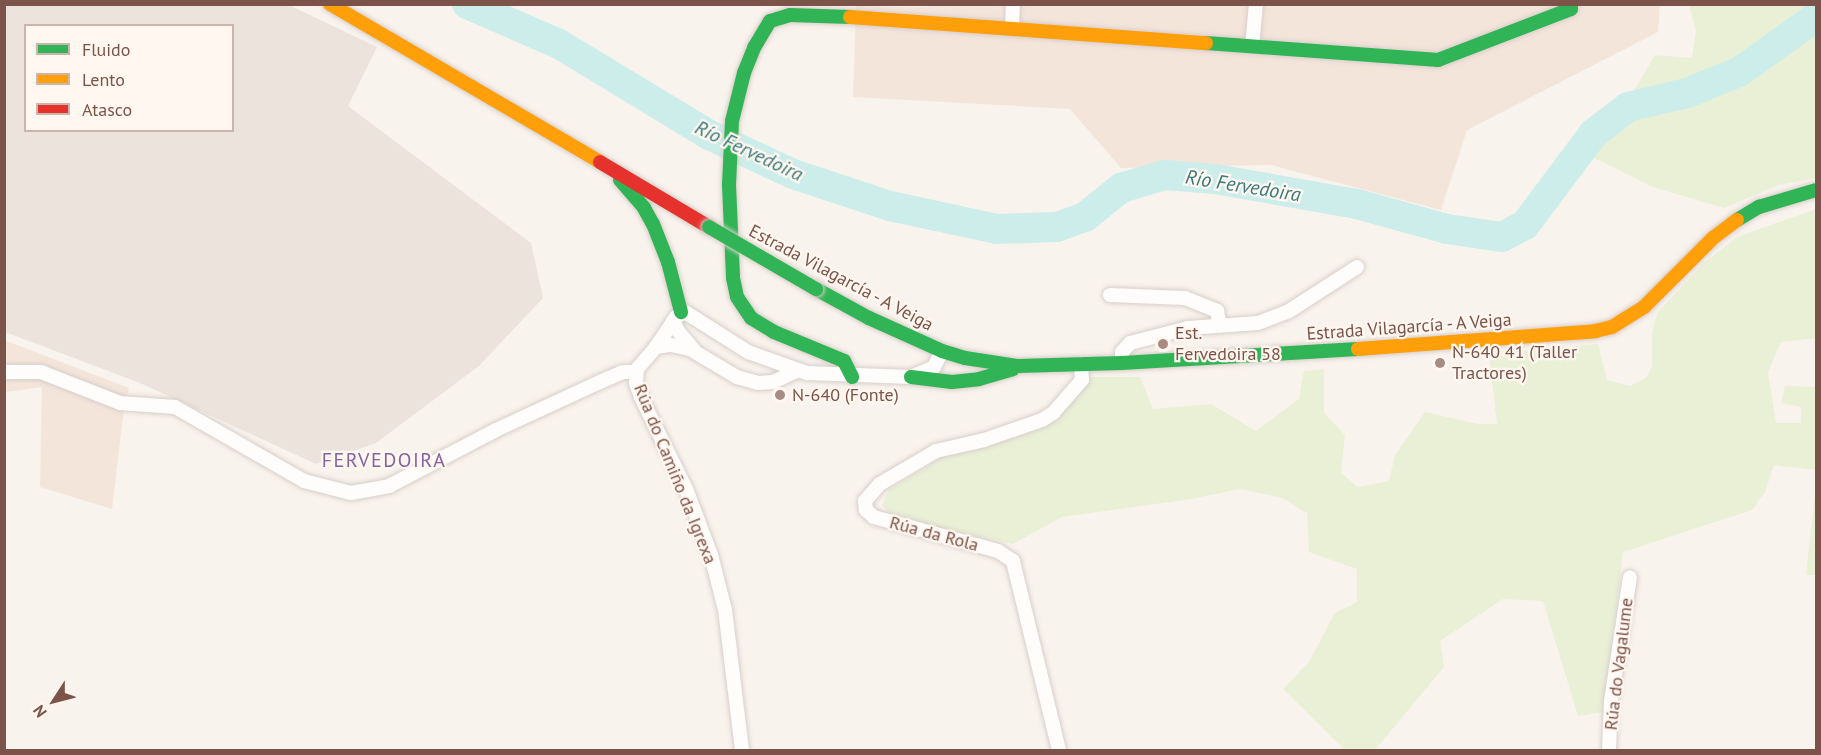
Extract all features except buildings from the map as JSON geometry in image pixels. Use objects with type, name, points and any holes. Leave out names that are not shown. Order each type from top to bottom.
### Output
[{"type":"main road","name":"Estrada Vilagarcía - A Veiga","points":[[330,4],[593,156],[709,227],[869,318],[942,351],[965,358],[1018,366],[1122,363],[1425,345],[1595,331],[1612,327],[1644,307],[1713,238],[1733,222],[1759,207],[1816,190]]},
{"type":"main road","points":[[852,376],[844,362],[751,318],[743,309],[733,278],[729,158],[732,121],[744,73],[754,48],[770,21],[790,15],[856,17],[1438,60],[1570,9],[1571,4]]},
{"type":"main road","points":[[593,156],[623,182],[645,208],[668,262],[677,317]]},
{"type":"main road","points":[[911,377],[952,382],[979,379],[1018,366]]},
{"type":"street","points":[[1012,29],[1013,4]]},
{"type":"street","points":[[1252,46],[1256,4]]},
{"type":"street","points":[[1122,363],[1122,352],[1130,343],[1188,328],[1258,322],[1289,311],[1357,267]]},
{"type":"street","points":[[1110,295],[1185,298],[1217,311],[1220,326]]},
{"type":"street","points":[[696,352],[678,331],[677,317],[695,316],[748,352],[797,371],[852,376],[911,377],[934,367],[942,351]]},
{"type":"street","name":"Rúa do Camiño da Igrexa","points":[[677,317],[635,372],[641,397],[686,489],[711,555],[725,610],[742,750]]},
{"type":"street","points":[[656,347],[682,347],[696,352],[737,377],[758,383],[773,382],[797,371]]},
{"type":"street","name":"Rúa da Rola","points":[[1059,750],[1013,561],[998,551],[874,517],[866,510],[865,501],[880,484],[936,451],[984,440],[1047,417],[1079,385],[1082,380],[1081,364]]},
{"type":"street","points":[[4,372],[41,372],[120,403],[176,407],[304,481],[351,493],[389,486],[496,430],[623,372],[635,372]]},
{"type":"street","name":"Rúa do Vagalume","points":[[1609,750],[1611,701],[1630,578]]},
{"type":"shaded area","points":[[927,4],[1660,5],[1658,32],[1467,130],[1441,210],[1271,165],[1121,168],[1070,109],[853,97],[856,6],[927,7]]},
{"type":"shaded area","points":[[4,5],[289,5],[377,47],[348,106],[531,243],[543,298],[479,366],[376,443],[316,464],[140,383],[5,332]]},
{"type":"shaded area","points":[[4,340],[129,388],[124,408],[112,509],[40,487],[42,387],[5,392]]},
{"type":"green space","points":[[1689,5],[1816,5],[1816,178],[1779,185],[1724,208],[1653,187],[1594,158],[1655,55],[1692,58],[1696,30]]},
{"type":"green space","points":[[1816,209],[1816,338],[1781,342],[1768,372],[1776,423],[1801,423],[1801,407],[1781,403],[1785,386],[1816,387],[1816,470],[1774,465],[1765,492],[1752,510],[1623,552],[1604,712],[1578,716],[1543,601],[1503,599],[1440,641],[1444,667],[1375,750],[1345,750],[1283,689],[1309,662],[1335,613],[1357,602],[1357,569],[1309,552],[1307,513],[1282,498],[1240,489],[1191,499],[1062,517],[1013,544],[896,521],[882,505],[889,490],[947,454],[1056,419],[1089,377],[1140,377],[1153,409],[1211,404],[1256,431],[1299,399],[1304,371],[1324,369],[1324,413],[1345,435],[1341,473],[1358,487],[1389,481],[1395,455],[1425,412],[1478,424],[1497,424],[1489,354],[1598,344],[1607,380],[1630,386],[1646,378],[1652,366],[1652,334],[1657,313],[1704,263],[1737,237]]},
{"type":"green space","points":[[1816,485],[1816,575],[1806,575]]},
{"type":"waterway","name":"Río Fervedoira","points":[[467,4],[559,44],[709,135],[793,174],[890,206],[997,229],[1057,227],[1085,217],[1121,188],[1165,175],[1215,179],[1357,204],[1447,229],[1502,237],[1525,225],[1593,134],[1628,107],[1687,93],[1739,72],[1816,17]]},
{"type":"traffic: fast","points":[[1206,43],[1438,60],[1571,9],[1571,4]]},
{"type":"traffic: fast","points":[[850,17],[790,15],[770,21],[754,48],[744,73],[732,121],[729,185],[733,278],[737,297],[751,318],[774,332],[844,361],[852,377]]},
{"type":"traffic: fast","points":[[620,180],[644,208],[653,224],[668,262],[681,312]]},
{"type":"traffic: fast","points":[[1737,220],[1759,207],[1816,190]]},
{"type":"traffic: fast","points":[[709,227],[816,289]]},
{"type":"traffic: fast","points":[[816,289],[869,318],[942,351],[965,358],[1018,366],[1122,363],[1358,349]]},
{"type":"traffic: fast","points":[[911,377],[952,382],[979,379],[1013,369]]},
{"type":"traffic: slow","points":[[330,4],[600,162]]},
{"type":"traffic: slow","points":[[850,17],[1206,43]]},
{"type":"traffic: slow","points":[[1358,349],[1595,331],[1612,327],[1644,307],[1713,238],[1737,220]]},
{"type":"traffic: jam","points":[[600,162],[709,227]]},
{"type":"place","name":"Est. Fervedoira 58","points":[[1163,344]]},
{"type":"place","name":"N-640 41 (Taller Tractores)","points":[[1440,363]]},
{"type":"place","name":"N-640 (Fonte)","points":[[780,395]]},
{"type":"district","name":"FERVEDOIRA","points":[[384,460]]}]
